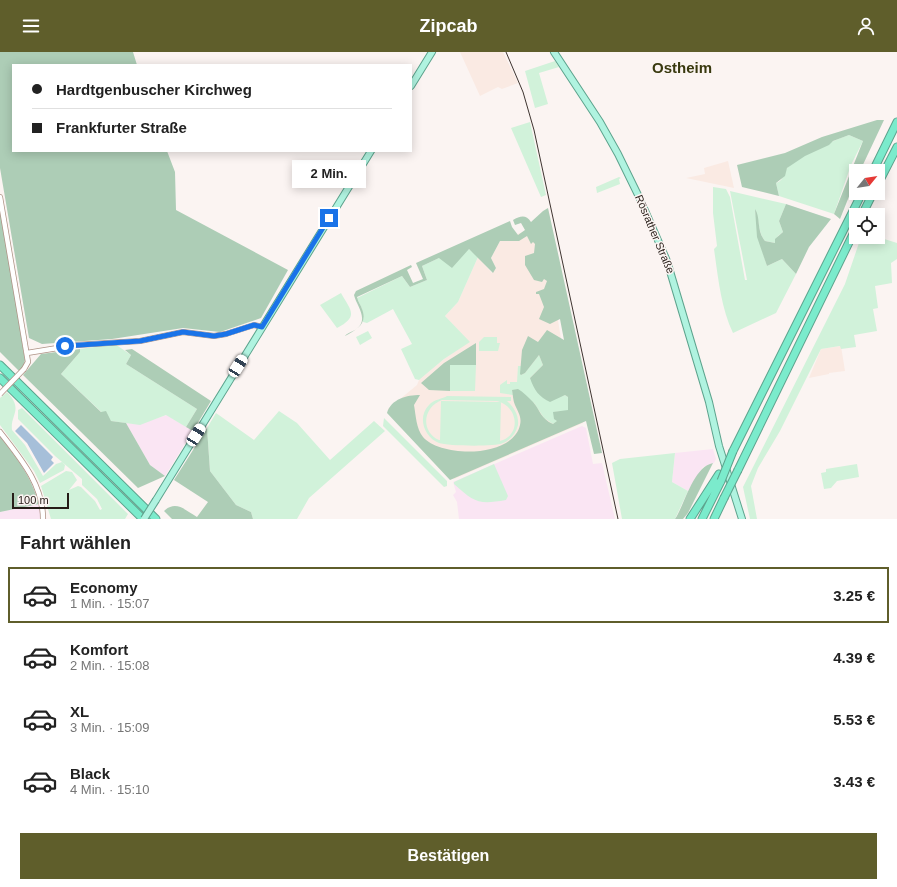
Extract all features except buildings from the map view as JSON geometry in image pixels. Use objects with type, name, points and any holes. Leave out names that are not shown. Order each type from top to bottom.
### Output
[{"type":"highway","points":[[876,164],[897,122]]},
{"type":"highway","points":[[885,170],[897,147]]},
{"type":"highway","points":[[702,519],[721,481],[733,451],[858,200]]},
{"type":"highway","points":[[714,519],[849,242]]},
{"type":"highway","points":[[0,365],[156,519]]},
{"type":"highway","points":[[0,378],[143,519]]},
{"type":"highway","points":[[690,519],[733,451]]},
{"type":"main road","points":[[412,84],[432,52]]},
{"type":"main road","name":"Rösrather Straße","points":[[554,52],[600,122],[624,166],[667,261],[718,434],[719,446],[742,519]]},
{"type":"main road","points":[[143,519],[370,152]]},
{"type":"street","points":[[0,197],[28,362],[24,370],[0,394]]},
{"type":"street","points":[[27,353],[76,345],[140,341],[183,332],[214,336],[226,334],[254,325],[262,327]]},
{"type":"street","points":[[0,432],[30,472],[38,492],[43,519]]},
{"type":"shaded area","points":[[460,52],[503,52],[518,83],[502,89],[498,87],[480,96]]},
{"type":"shaded area","points":[[728,161],[734,188],[686,178],[705,174],[704,168]]},
{"type":"shaded area","points":[[531,222],[552,283],[562,345],[572,391],[583,423],[454,479],[388,411],[388,409],[417,385],[419,380],[444,359],[469,342],[445,316],[458,302],[478,257],[492,273],[496,268],[491,258],[500,241],[525,231]]},
{"type":"shaded area","points":[[841,346],[845,371],[809,378],[821,349]]},
{"type":"shaded area","points":[[167,415],[193,431],[165,476],[150,465],[126,423],[140,424]]},
{"type":"shaded area","points":[[582,426],[586,428],[593,464],[602,463],[615,519],[459,519],[457,502],[453,495],[456,492],[453,482]]},
{"type":"shaded area","points":[[713,449],[716,459],[714,463],[703,467],[688,491],[672,482],[675,453]]},
{"type":"shaded area","points":[[39,504],[47,519],[0,519],[0,512]]},
{"type":"green space","points":[[0,52],[133,52],[137,64],[12,64],[12,152],[167,152],[175,172],[176,210],[288,270],[261,318],[220,332],[183,328],[112,339],[42,344],[29,338],[0,168]]},
{"type":"green space","points":[[555,61],[559,67],[539,73],[548,104],[535,108],[525,71]]},
{"type":"green space","points":[[877,120],[884,120],[863,164],[854,164],[863,141],[849,135],[833,141],[829,145],[805,156],[787,168],[785,176],[776,183],[779,196],[742,187],[737,165],[785,153],[822,137]]},
{"type":"green space","points":[[530,122],[546,195],[541,197],[511,128]]},
{"type":"green space","points":[[849,135],[863,141],[852,164],[849,164],[849,171],[834,214],[779,196],[776,183],[781,180],[786,169],[794,162],[826,144]]},
{"type":"green space","points":[[849,176],[849,196],[840,219],[834,214]]},
{"type":"green space","points":[[619,177],[621,178],[619,179],[620,184],[597,193],[596,187]]},
{"type":"green space","points":[[713,187],[726,189],[730,197],[745,280],[747,280],[730,191],[786,204],[779,221],[783,232],[778,236],[775,243],[765,241],[762,237],[755,210],[760,243],[767,266],[782,259],[796,274],[776,313],[733,333],[723,303],[714,249],[717,246],[713,213]]},
{"type":"green space","points":[[786,204],[831,219],[809,247],[796,274],[782,259],[767,266],[757,237],[755,209],[758,216],[759,228],[762,237],[765,241],[775,243],[775,239],[783,232],[779,221]]},
{"type":"green space","points":[[0,206],[25,360],[23,368],[19,371],[0,352]]},
{"type":"green space","points":[[548,208],[602,453],[594,454],[586,421],[450,480],[387,413],[392,404],[396,401],[405,397],[420,395],[414,405],[418,426],[423,437],[432,444],[445,449],[460,451],[491,449],[504,444],[515,436],[520,425],[520,419],[514,402],[512,390],[518,389],[524,393],[533,402],[543,417],[553,424],[557,421],[554,419],[553,412],[568,410],[568,397],[565,395],[550,402],[537,393],[533,386],[530,378],[543,365],[539,355],[525,373],[520,374],[522,350],[528,336],[538,342],[547,330],[564,340],[560,319],[550,324],[539,319],[544,307],[539,294],[536,294],[536,292],[544,289],[547,281],[544,279],[542,282],[534,280],[525,265],[525,256],[534,253],[535,244],[533,242],[531,244],[527,236],[519,241],[500,241],[491,258],[496,268],[493,273],[469,249],[452,268],[439,258],[422,266],[427,280],[410,287],[402,276],[357,297],[362,309],[363,319],[362,323],[360,326],[355,330],[362,322],[362,318],[354,295],[356,291],[411,265],[412,267],[407,270],[413,283],[423,279],[416,263],[510,221],[512,227],[518,235],[525,230],[521,223],[515,225],[513,220],[523,216],[531,222]]},
{"type":"green space","points":[[885,239],[897,243],[897,259],[891,263],[892,283],[875,286],[878,308],[873,309],[877,331],[854,335],[856,347],[841,349],[840,346],[821,349],[780,431],[758,468],[751,486],[757,519],[750,519],[743,487],[845,284],[859,244],[885,244]]},
{"type":"green space","points":[[469,249],[478,257],[458,302],[445,316],[470,342],[444,359],[419,380],[415,379],[401,349],[412,344],[393,309],[367,323],[363,322],[362,309],[357,298],[402,276],[410,287],[427,280],[422,266],[439,258]]},
{"type":"green space","points":[[341,293],[348,304],[351,316],[344,324],[337,328],[320,305]]},
{"type":"green space","points":[[368,331],[372,338],[360,345],[356,337]]},
{"type":"green space","points":[[484,337],[497,337],[497,343],[500,343],[498,351],[479,351],[479,342]]},
{"type":"green space","points":[[476,343],[476,365],[450,365],[450,391],[429,390],[421,383],[444,363]]},
{"type":"green space","points":[[115,344],[131,355],[126,364],[197,409],[186,427],[166,415],[140,425],[111,421],[61,374],[80,352],[80,349]]},
{"type":"green space","points":[[80,349],[80,352],[61,374],[101,412],[106,411],[111,421],[126,423],[150,465],[165,476],[138,488],[23,375],[41,354]]},
{"type":"green space","points":[[132,349],[211,401],[193,431],[186,427],[197,409],[126,364],[131,355],[125,350]]},
{"type":"green space","points":[[539,355],[543,365],[530,378],[561,396],[565,395],[568,397],[568,411],[554,412],[558,421],[553,424],[544,418],[534,403],[512,390],[513,395],[500,393],[500,385],[507,380],[507,384],[510,384],[510,382],[517,382],[518,366],[522,366],[521,375],[525,373]]},
{"type":"green space","points":[[450,365],[476,365],[475,391],[450,391]]},
{"type":"green space","points":[[7,392],[15,403],[16,408],[12,430],[25,445],[43,476],[56,464],[62,462],[65,465],[64,470],[40,483],[34,471],[0,425],[0,398]]},
{"type":"green space","points":[[445,397],[511,397],[511,401],[507,401],[517,415],[518,425],[516,431],[508,440],[498,444],[471,446],[439,443],[426,432],[423,415],[431,403]],"holes":[[[442,400],[499,402],[441,401],[440,440],[499,441],[439,440],[433,436],[429,431],[426,419],[431,408],[436,403]],[[501,403],[504,404],[513,414],[515,421],[512,433],[507,438],[500,441]]]},
{"type":"green space","points":[[22,408],[128,514],[125,519],[51,519],[41,486],[66,471],[72,472],[77,480],[69,490],[78,486],[81,487],[95,501],[100,510],[102,509],[97,499],[82,485],[82,479],[55,456],[18,419],[18,410]]},
{"type":"green space","points":[[279,411],[297,423],[330,460],[374,421],[385,431],[309,498],[297,519],[253,519],[251,512],[236,505],[210,471],[207,428],[216,413],[254,440]]},
{"type":"green space","points":[[384,418],[447,481],[447,486],[444,487],[383,426]]},
{"type":"green space","points":[[207,428],[210,471],[236,505],[251,512],[253,519],[172,519],[164,511],[173,506],[177,506],[197,517],[208,502],[174,480]]},
{"type":"green space","points":[[0,436],[28,476],[39,504],[0,512]]},
{"type":"green space","points":[[675,453],[672,482],[688,491],[675,519],[622,519],[612,463],[620,459]]},
{"type":"green space","points":[[713,463],[688,513],[683,519],[675,519],[690,487],[700,471]]},
{"type":"green space","points":[[494,464],[508,496],[506,500],[489,502],[477,501],[454,484],[454,482]]},
{"type":"green space","points":[[857,464],[859,477],[837,481],[831,488],[824,489],[821,473],[826,472],[826,469]]},
{"type":"water","points":[[21,425],[53,457],[51,460],[54,463],[44,473],[27,443],[15,431]]},
{"type":"tram line","points":[[506,52],[523,92],[534,130],[618,519]]},
{"type":"district","name":"Ostheim","points":[[682,67]]},
{"type":"route","points":[[65,346],[140,341],[183,332],[214,336],[226,334],[254,325],[259,325],[262,327],[329,218]]}]
